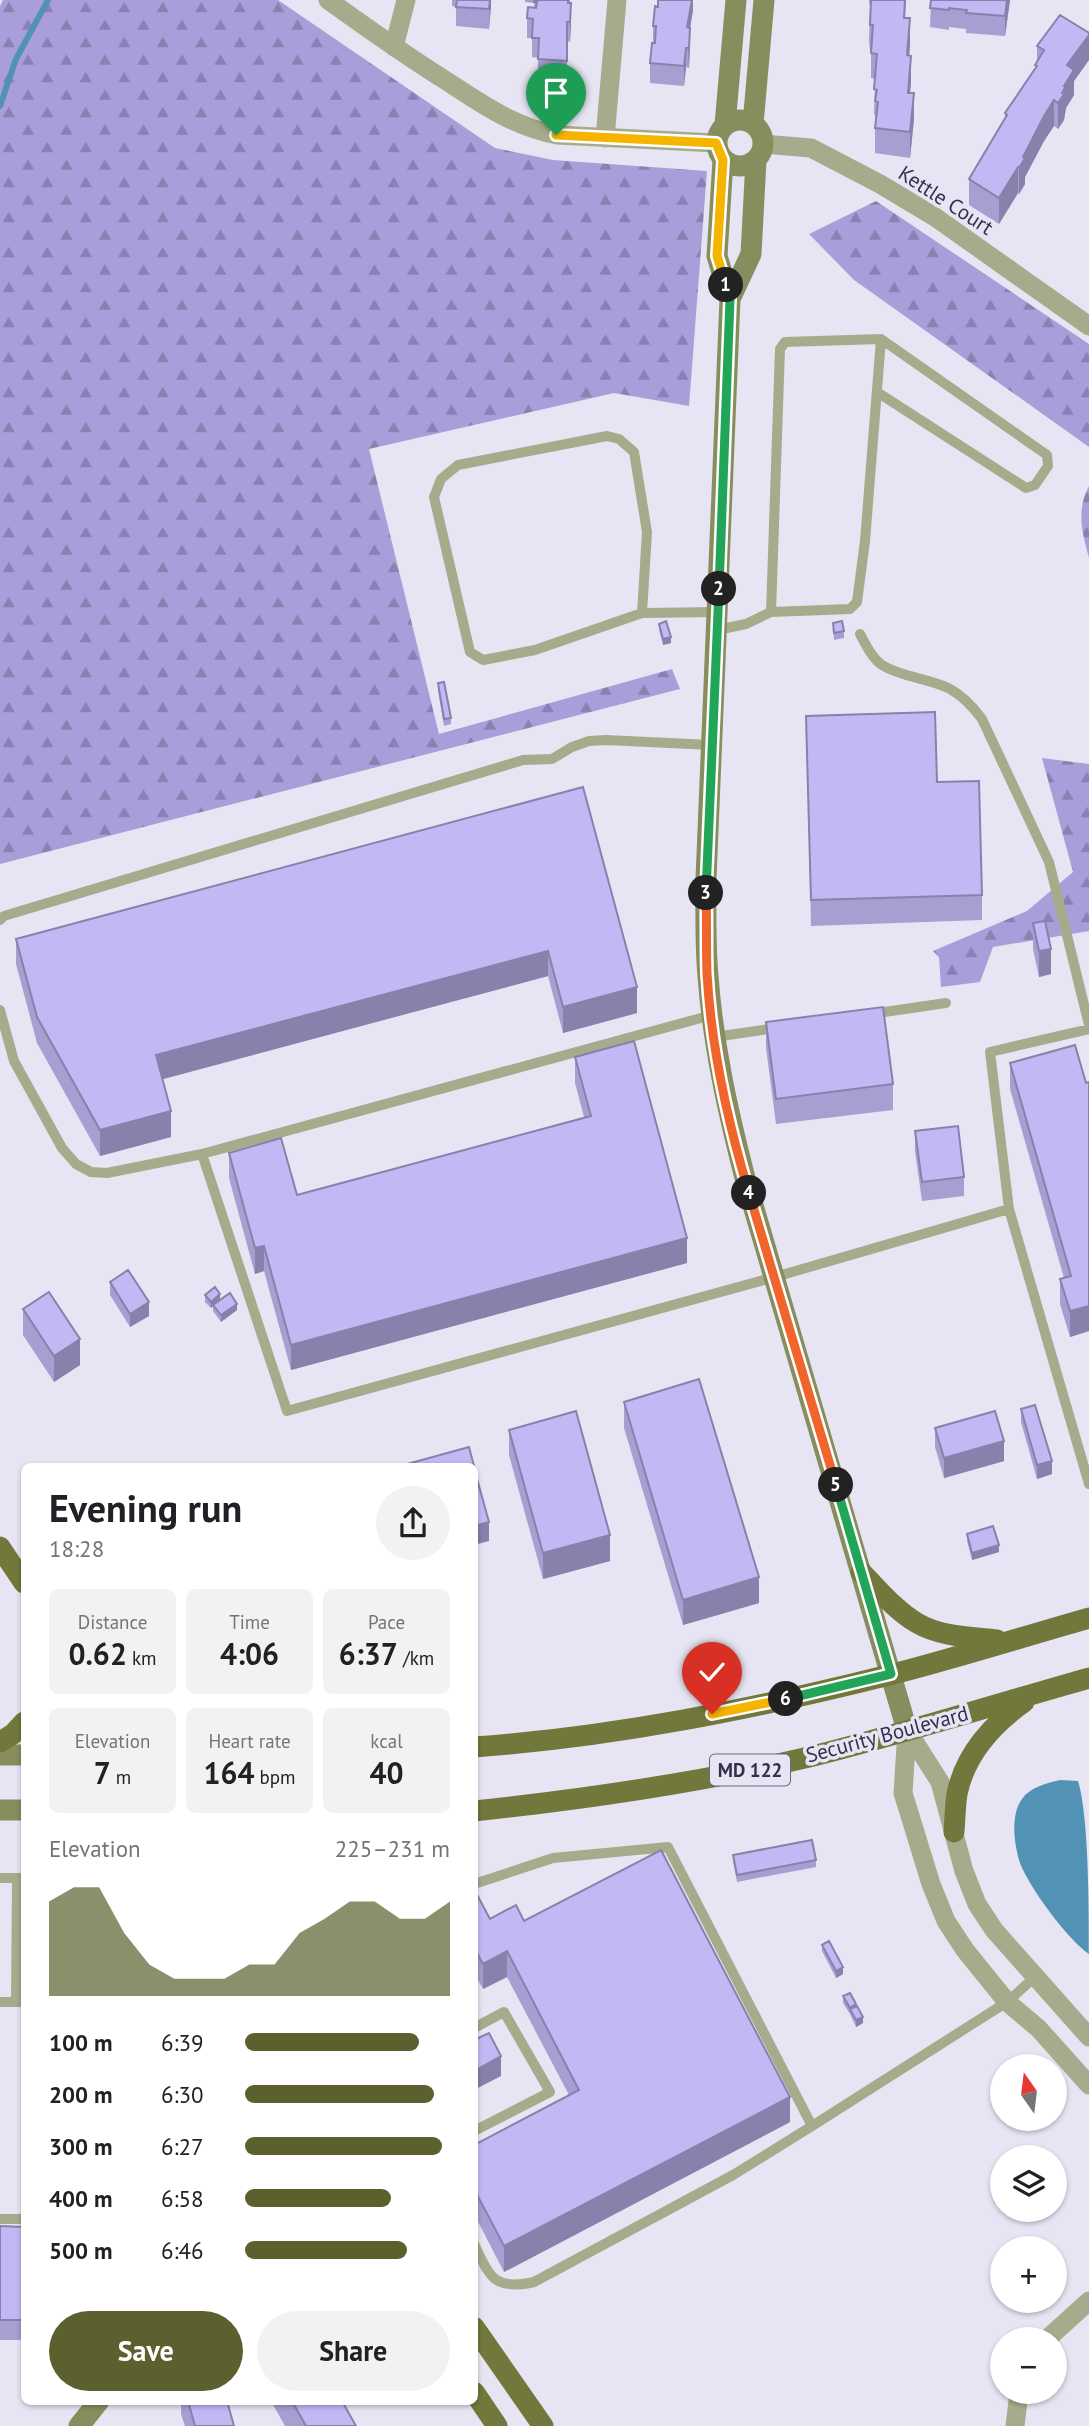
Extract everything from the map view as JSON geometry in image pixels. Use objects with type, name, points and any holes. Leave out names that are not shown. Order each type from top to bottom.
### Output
[{"type":"main road","points":[[736,0],[721,143],[717,256],[730,299],[706,879],[708,975],[725,1100],[745,1178],[907,1730]]},
{"type":"main road","points":[[753,124],[764,0]]},
{"type":"main road","points":[[721,143],[739,120],[753,124],[762,136],[751,254],[730,299]]},
{"type":"main road","points":[[721,143],[736,167],[750,164],[759,152]]},
{"type":"main road","points":[[0,1547],[21,1578]]},
{"type":"main road","points":[[861,1572],[889,1600],[918,1623],[954,1636],[1009,1641]]},
{"type":"main road","points":[[478,1747],[548,1741],[638,1728],[752,1706],[891,1674],[1089,1618]]},
{"type":"main road","name":"Security Boulevard","points":[[478,1811],[590,1798],[724,1775],[810,1756],[1089,1678]]},
{"type":"main road","points":[[954,1832],[957,1792],[982,1740],[999,1719],[1036,1692]]},
{"type":"main road","points":[[0,1742],[21,1725]]},
{"type":"main road","points":[[0,1755],[21,1755]]},
{"type":"main road","points":[[0,1810],[21,1810]]},
{"type":"main road","points":[[478,2333],[542,2426]]},
{"type":"main road","points":[[478,2398],[497,2426]]},
{"type":"main road","points":[[79,2426],[96,2405]]},
{"type":"street","points":[[328,0],[394,47],[511,122],[531,130],[556,135],[721,143]]},
{"type":"street","points":[[394,47],[406,0]]},
{"type":"street","points":[[605,138],[617,0]]},
{"type":"street","name":"Kettle Court","points":[[759,152],[811,148],[880,184],[935,217],[1089,326]]},
{"type":"street","points":[[907,1730],[940,1782],[964,1871],[977,1904],[994,1930],[1089,2037]]},
{"type":"street","points":[[907,1730],[904,1793],[931,1884],[946,1921],[965,1950],[1007,2001],[1038,2028],[1089,2085]]},
{"type":"street","points":[[1060,2327],[1089,2301]]},
{"type":"street","points":[[1015,2426],[1018,2404]]},
{"type":"lane","points":[[771,612],[780,349],[785,342],[881,339],[1047,455],[1048,466],[1035,485],[1026,488],[877,392]]},
{"type":"lane","points":[[642,614],[646,531],[634,453],[619,439],[607,436],[458,465],[441,479],[434,496],[470,652],[483,660],[535,650],[642,614],[746,624],[771,612],[850,609],[857,603],[865,541],[881,339]]},
{"type":"lane","points":[[860,634],[869,651],[881,664],[948,688],[970,704],[982,719],[1049,862],[1089,1027],[990,1052],[1009,1209],[1089,1484]]},
{"type":"lane","points":[[0,920],[4,916],[523,760],[552,759],[589,741],[711,745]]},
{"type":"lane","points":[[856,1016],[946,1003]]},
{"type":"lane","points":[[0,1010],[14,1060],[62,1148],[76,1164],[90,1171],[107,1173],[202,1154],[712,1015]]},
{"type":"lane","points":[[715,1037],[792,1026]]},
{"type":"lane","points":[[202,1154],[287,1411],[775,1277],[1009,1209]]},
{"type":"lane","points":[[478,1883],[553,1858],[668,1847],[812,2126]]},
{"type":"lane","points":[[0,1878],[21,1878],[20,2002],[0,2002]]},
{"type":"lane","points":[[478,2252],[485,2267],[498,2282],[514,2287],[534,2282],[733,2175],[1007,2001],[1036,1976]]},
{"type":"lane","points":[[478,2026],[504,2012],[550,2092],[478,2129]]},
{"type":"lane","points":[[0,2219],[21,2219]]},
{"type":"green space","points":[[3,0],[278,0],[495,148],[553,160],[707,171],[689,406],[614,393],[369,449],[439,734],[672,669],[680,689],[0,864],[0,6]]},
{"type":"green space","points":[[876,201],[1089,344],[1089,447],[854,280],[809,234]]},
{"type":"green space","points":[[1089,486],[1089,558],[1082,531],[1081,513]]},
{"type":"green space","points":[[1042,758],[1089,764],[1089,931],[993,947],[980,982],[941,987],[939,957],[933,951],[1027,911],[1073,872]]},
{"type":"water","points":[[1060,1780],[1078,1781],[1082,1797],[1088,1865],[1089,1954],[1060,1925],[1040,1899],[1020,1863],[1016,1848],[1016,1813],[1022,1799],[1044,1784]]},
{"type":"building","points":[[457,0],[490,0],[489,9],[456,7]]},
{"type":"building","points":[[534,0],[568,0],[568,3],[571,3],[570,22],[567,22],[567,61],[538,59],[539,38],[532,38],[533,19],[527,18],[528,7],[536,8],[537,2]]},
{"type":"building","points":[[658,0],[692,0],[687,27],[690,28],[689,48],[686,48],[684,66],[650,63],[652,43],[655,43],[656,26],[653,26]]},
{"type":"building","points":[[871,0],[905,0],[904,18],[910,18],[908,93],[914,93],[910,132],[875,128],[878,102],[875,101],[877,90],[874,89],[877,54],[871,53]]},
{"type":"building","points":[[931,0],[1007,0],[1005,16],[930,8]]},
{"type":"building","points":[[1060,15],[1089,35],[1067,65],[1074,70],[1064,86],[1064,94],[1058,103],[1054,100],[1044,116],[1023,157],[1025,158],[999,198],[969,179],[1007,115],[1005,113],[1037,66],[1035,65],[1044,50],[1037,46]]},
{"type":"building","points":[[666,621],[671,637],[663,639],[659,624]]},
{"type":"building","points":[[842,621],[844,631],[834,633],[833,623]]},
{"type":"building","points":[[444,682],[451,718],[444,719],[438,683]]},
{"type":"building","points":[[935,712],[937,782],[979,781],[982,895],[811,900],[806,716]]},
{"type":"building","points":[[583,787],[637,987],[563,1007],[548,951],[156,1055],[171,1111],[100,1130],[37,1017],[16,939]]},
{"type":"building","points":[[1045,921],[1051,949],[1039,951],[1033,923]]},
{"type":"building","points":[[883,1007],[893,1084],[776,1099],[766,1022]]},
{"type":"building","points":[[634,1041],[687,1238],[291,1345],[264,1246],[255,1248],[229,1153],[281,1138],[297,1195],[591,1116],[575,1057]]},
{"type":"building","points":[[1075,1045],[1086,1083],[1089,1082],[1089,1306],[1070,1311],[1060,1279],[1071,1276],[1010,1063]]},
{"type":"building","points":[[958,1126],[964,1177],[922,1182],[915,1131]]},
{"type":"building","points":[[128,1270],[149,1302],[130,1314],[110,1282]]},
{"type":"building","points":[[215,1287],[220,1294],[211,1302],[205,1295]]},
{"type":"building","points":[[49,1292],[80,1339],[54,1356],[23,1309]]},
{"type":"building","points":[[230,1293],[237,1304],[221,1315],[213,1305]]},
{"type":"building","points":[[699,1379],[759,1577],[683,1600],[624,1402]]},
{"type":"building","points":[[1035,1405],[1052,1461],[1037,1465],[1021,1409]]},
{"type":"building","points":[[576,1411],[610,1535],[543,1553],[509,1430]]},
{"type":"building","points":[[995,1411],[1004,1441],[944,1458],[935,1428]]},
{"type":"building","points":[[469,1447],[473,1463],[411,1463]]},
{"type":"building","points":[[478,1482],[489,1522],[478,1525]]},
{"type":"building","points":[[993,1526],[999,1545],[972,1553],[967,1534]]},
{"type":"building","points":[[812,1840],[816,1860],[737,1875],[733,1855]]},
{"type":"building","points":[[661,1850],[790,2097],[504,2246],[478,2197],[478,2143],[579,2090],[507,1951],[483,1964],[478,1955],[478,1896],[490,1919],[516,1905],[524,1921]]},
{"type":"building","points":[[829,1941],[843,1967],[836,1971],[822,1945]]},
{"type":"building","points":[[850,1993],[856,2004],[850,2008],[843,1996]]},
{"type":"building","points":[[857,2006],[863,2017],[856,2020],[850,2009]]},
{"type":"building","points":[[489,2033],[501,2056],[478,2069],[478,2038]]},
{"type":"building","points":[[0,2226],[21,2227],[21,2320],[0,2320]]},
{"type":"building","points":[[189,2405],[228,2405],[234,2426],[195,2426]]},
{"type":"building","points":[[294,2405],[344,2405],[356,2426],[306,2426]]},
{"type":"waterway","points":[[0,106],[16,59],[48,0]]},
{"type":"route","points":[[556,135],[716,143],[723,160],[717,256],[730,299],[706,879],[708,975],[725,1100],[745,1178],[891,1674],[712,1714]]}]
